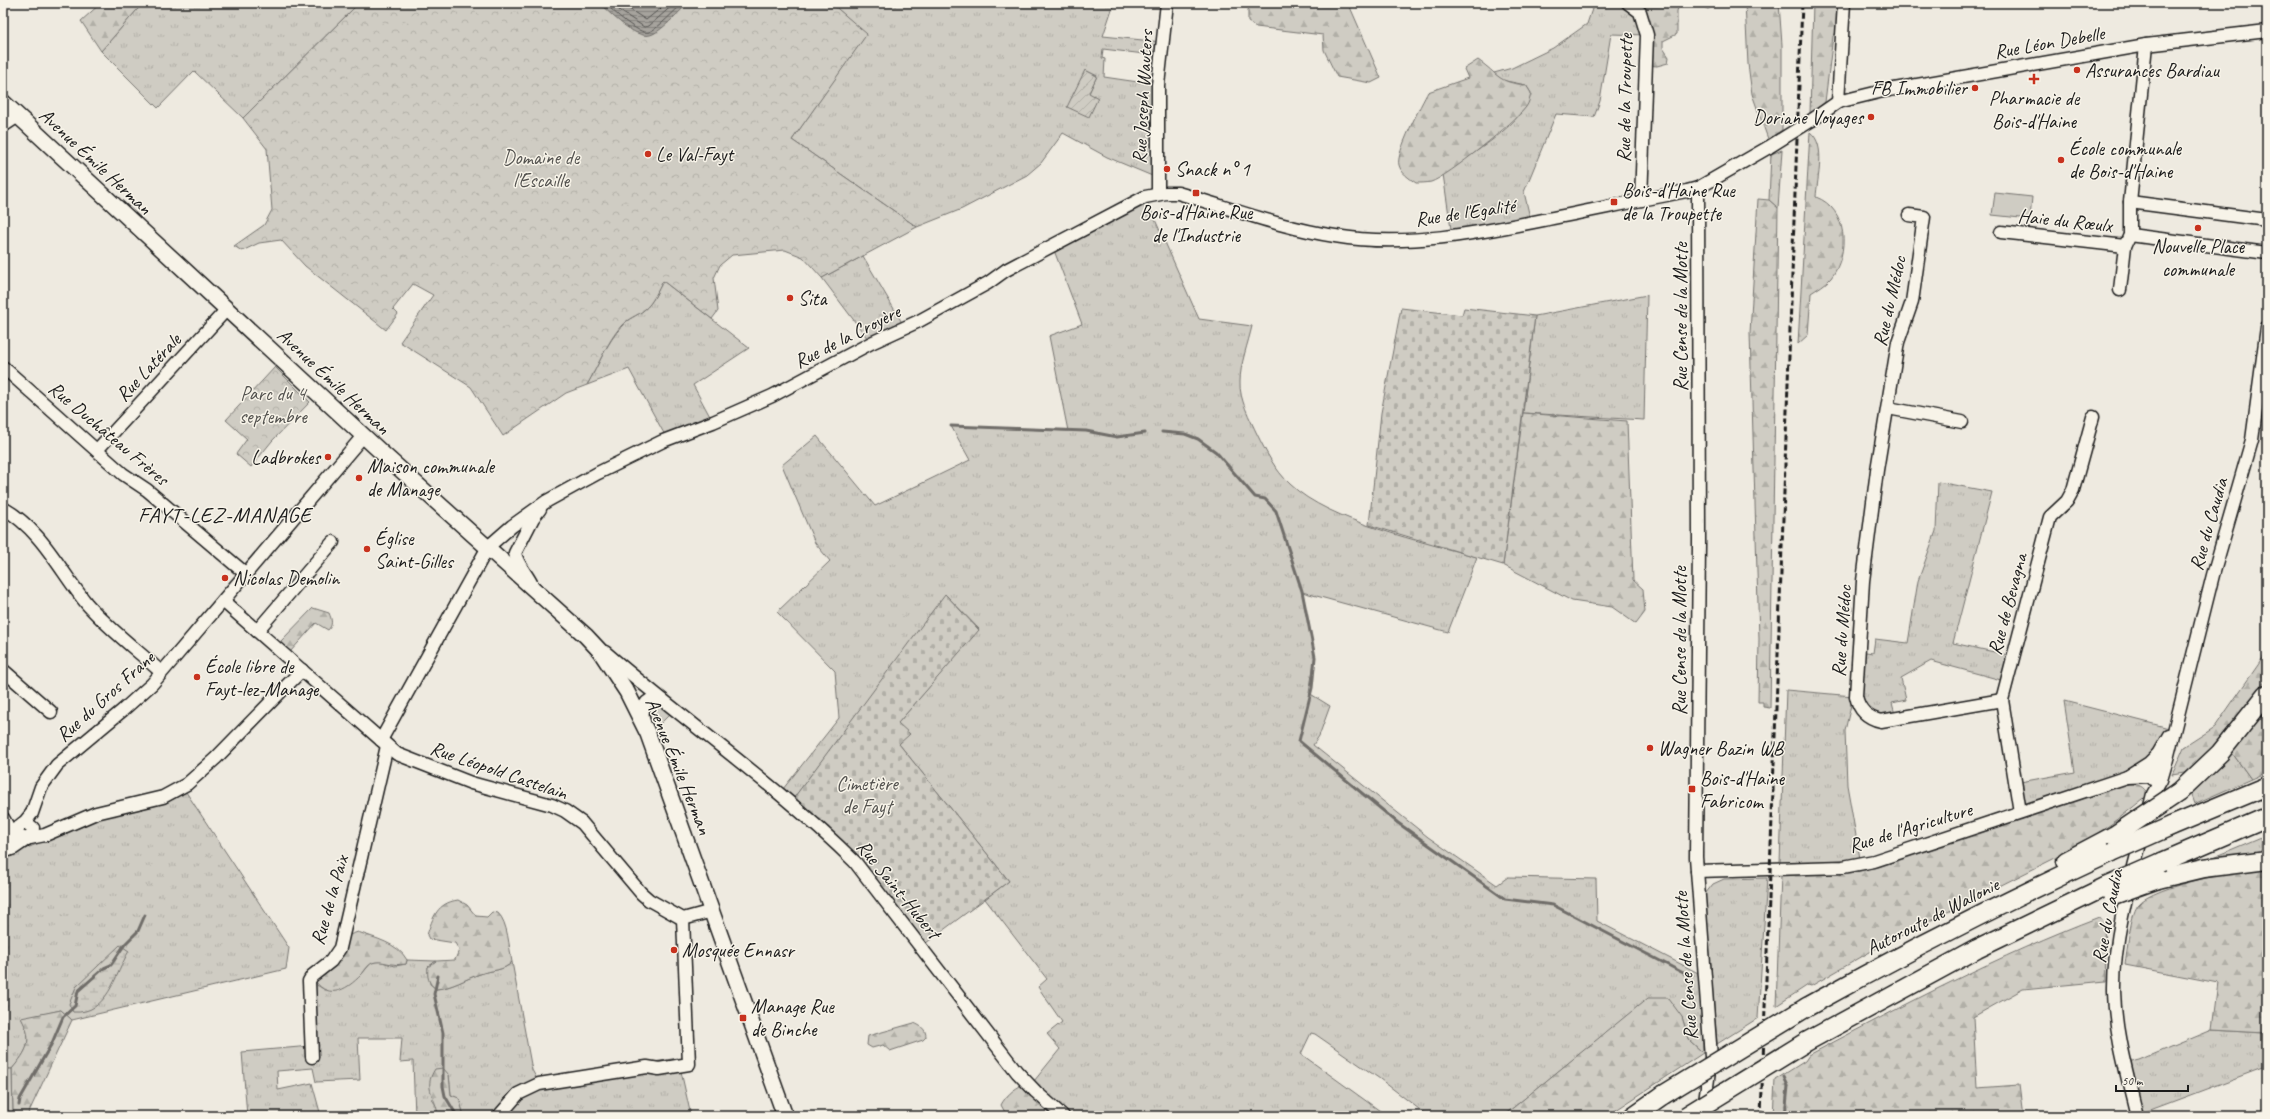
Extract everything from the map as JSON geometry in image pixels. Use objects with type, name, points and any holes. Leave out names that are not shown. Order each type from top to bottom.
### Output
[{"type":"highway","points":[[2113,844],[2179,792],[2220,753],[2267,694]]},
{"type":"highway","points":[[2113,844],[2171,826],[2267,786]]},
{"type":"highway","points":[[1686,1116],[1806,1042],[1977,949],[2099,894],[2160,870],[2267,817]]},
{"type":"highway","name":"Autoroute de Wallonie","points":[[1633,1116],[1663,1095],[1807,1007],[1874,970],[2029,890],[2058,865],[2113,844]]},
{"type":"highway","points":[[2160,870],[2204,868],[2267,860]]},
{"type":"main road","name":"Avenue Émile Herman","points":[[3,102],[363,436],[586,636],[623,685],[648,734],[785,1116]]},
{"type":"street","name":"Rue Joseph Wauters","points":[[1158,194],[1156,132],[1158,85],[1167,3]]},
{"type":"street","name":"Rue de la Troupette","points":[[1628,3],[1640,12],[1647,35],[1641,200]]},
{"type":"street","points":[[1835,104],[1842,53],[1844,3]]},
{"type":"street","name":"Rue Léon Debelle","points":[[1835,104],[1911,85],[2146,45],[2267,31]]},
{"type":"street","points":[[2120,290],[2127,240],[2146,45]]},
{"type":"street","name":"Rue de l'Egalité","points":[[1158,194],[1178,193],[1261,219],[1335,236],[1380,240],[1438,238],[1474,233],[1698,188],[1770,147],[1835,104]]},
{"type":"street","points":[[3,126],[18,116]]},
{"type":"street","name":"Rue Cense de la Motte","points":[[1698,188],[1699,543],[1697,871],[1711,1057],[1703,1116]]},
{"type":"street","name":"Rue de la Croyère","points":[[488,547],[512,526],[547,501],[652,446],[772,396],[871,343],[926,317],[988,283],[1006,270],[1124,206],[1145,197],[1158,194]]},
{"type":"street","points":[[2130,202],[2267,220]]},
{"type":"street","name":"Rue du Médoc","points":[[1909,215],[1924,217],[1912,302],[1898,342],[1888,408],[1876,470],[1863,581],[1857,702],[1866,715],[1872,719],[1882,721],[2002,700]]},
{"type":"street","name":"Haie du Rœulx","points":[[2001,232],[2127,240],[2267,253]]},
{"type":"street","name":"Rue Latérale","points":[[97,450],[227,309]]},
{"type":"street","name":"Rue du Caudia","points":[[2155,776],[2173,729],[2213,575],[2252,440],[2263,390],[2267,327]]},
{"type":"street","name":"Rue Duchâteau Frères","points":[[3,367],[97,450],[246,574]]},
{"type":"street","points":[[1888,408],[1962,422]]},
{"type":"street","name":"Rue de Bevagna","points":[[2020,812],[2002,700],[2050,517],[2067,501],[2073,490],[2093,417]]},
{"type":"street","name":"Rue du Gros Frane","points":[[17,832],[36,805],[41,788],[57,765],[123,710],[161,672],[224,601],[363,436]]},
{"type":"street","name":"Rue de la Croyère","points":[[534,588],[528,574],[519,564],[515,553],[533,518],[547,501]]},
{"type":"street","points":[[3,508],[28,526],[42,541],[88,605],[161,672]]},
{"type":"street","points":[[257,631],[333,542]]},
{"type":"street","name":"Rue de la Paix","points":[[312,1057],[309,981],[312,976],[331,961],[340,948],[384,743],[488,547]]},
{"type":"street","name":"Rue Léopold Castelain","points":[[224,601],[397,754],[471,783],[552,805],[565,811],[582,823],[641,893],[654,904],[683,919]]},
{"type":"street","name":"Rue Saint-Hubert","points":[[586,636],[635,678],[656,699],[824,831],[855,862],[1020,1075],[1062,1116]]},
{"type":"street","points":[[3,670],[51,712]]},
{"type":"street","points":[[17,832],[53,831],[96,813],[163,797],[186,784],[216,758],[302,670]]},
{"type":"street","points":[[635,678],[629,678],[623,685],[636,696],[656,699]]},
{"type":"street","points":[[648,734],[642,715],[642,709],[646,701],[656,699]]},
{"type":"street","name":"Rue du Caudia","points":[[2137,1116],[2124,1064],[2117,1025],[2114,989],[2116,957],[2121,923],[2155,776],[2158,754],[2173,729]]},
{"type":"street","name":"Rue de l'Agriculture","points":[[1697,871],[1853,866],[1874,861],[2020,812],[2132,777],[2155,776]]},
{"type":"street","points":[[17,832],[45,830],[53,831]]},
{"type":"street","points":[[499,1116],[518,1094],[539,1084],[647,1067],[659,1069],[689,1064],[683,919],[712,910]]},
{"type":"green space","points":[[101,3],[143,3],[101,51],[81,21]]},
{"type":"green space","points":[[143,3],[359,3],[243,118],[194,71],[158,108],[101,51]]},
{"type":"green space","name":"Domaine de l'Escaille","points":[[359,3],[831,3],[867,34],[792,140],[917,227],[822,278],[803,257],[785,250],[732,255],[720,265],[714,278],[718,311],[712,319],[663,281],[650,304],[621,326],[607,347],[587,385],[566,393],[503,436],[471,387],[400,342],[433,295],[413,284],[393,309],[398,314],[386,330],[305,266],[281,240],[259,243],[242,251],[234,246],[264,225],[272,210],[267,149],[243,118]]},
{"type":"green space","points":[[831,3],[1114,3],[1103,36],[1162,42],[1161,56],[1103,49],[1102,58],[1105,59],[1104,77],[1158,85],[1157,178],[1107,157],[1063,133],[1041,163],[1027,175],[962,209],[917,227],[792,140],[866,34]],"holes":[[[1085,70],[1097,76],[1089,93]]]},
{"type":"green space","points":[[1251,3],[1275,3],[1282,5],[1283,3],[1366,3],[1350,7],[1381,78],[1371,83],[1337,77],[1324,50],[1323,35],[1256,27],[1248,22],[1248,10]]},
{"type":"green space","points":[[1594,3],[1628,3],[1647,35],[1611,34],[1600,101],[1594,117],[1556,114],[1524,192],[1531,222],[1452,236],[1443,174],[1480,149],[1507,128],[1527,105],[1531,93],[1526,85],[1501,80],[1494,73],[1512,68],[1553,48],[1587,24]]},
{"type":"green space","points":[[1628,3],[1680,3],[1677,11],[1677,34],[1663,41],[1663,48],[1669,57],[1668,63],[1657,66],[1646,65],[1647,35]]},
{"type":"green space","points":[[1694,3],[1718,3],[1708,9]]},
{"type":"green space","points":[[1745,3],[1779,3],[1782,45],[1782,130],[1768,139],[1752,94],[1748,64]]},
{"type":"green space","points":[[1813,3],[1844,3],[1843,25],[1833,36],[1825,102],[1810,114]]},
{"type":"green space","points":[[1478,60],[1503,80],[1526,85],[1531,93],[1528,104],[1520,114],[1496,136],[1451,170],[1431,182],[1416,183],[1402,170],[1399,165],[1399,159],[1401,150],[1420,106],[1428,92],[1468,78],[1464,69]]},
{"type":"green space","points":[[1085,70],[1097,76],[1089,93],[1098,98],[1089,117],[1067,107]]},
{"type":"green space","points":[[1810,132],[1815,138],[1820,153],[1816,197],[1827,203],[1835,211],[1840,221],[1843,233],[1843,245],[1837,268],[1831,278],[1811,293],[1808,335],[1798,344]]},
{"type":"green space","points":[[1782,150],[1778,208],[1769,200],[1771,154]]},
{"type":"green space","points":[[1995,193],[2032,197],[2030,219],[1992,215]]},
{"type":"green space","points":[[1145,197],[1199,319],[1252,326],[1241,368],[1241,395],[1248,415],[1264,447],[1275,467],[1285,479],[1307,497],[1328,509],[1353,520],[1405,537],[1477,557],[1448,632],[1302,592],[1315,657],[1309,693],[1330,706],[1319,736],[1313,745],[1428,837],[1497,885],[1508,877],[1596,879],[1597,921],[1702,975],[1703,1053],[1689,1040],[1682,1017],[1649,998],[1503,1116],[1428,1116],[1380,1079],[1315,1034],[1311,1033],[1301,1054],[1387,1116],[1063,1116],[1030,1086],[1060,1049],[1047,1034],[1062,1022],[1038,987],[1047,979],[985,899],[1009,881],[899,744],[898,723],[979,629],[946,595],[790,803],[779,794],[839,718],[835,671],[777,612],[830,561],[815,543],[782,465],[817,436],[875,506],[970,460],[951,426],[1068,431],[1049,336],[1082,324],[1052,245]]},
{"type":"green space","points":[[1758,199],[1769,200],[1778,208],[1770,708],[1763,707],[1763,702],[1758,702],[1759,639],[1750,333]]},
{"type":"green space","points":[[863,256],[904,326],[871,343],[822,278]]},
{"type":"green space","points":[[663,281],[749,348],[693,385],[713,422],[667,439],[629,369],[587,385],[616,333],[624,323],[650,304]]},
{"type":"green space","points":[[1647,295],[1644,420],[1523,413],[1535,316]]},
{"type":"green space","points":[[1401,308],[1462,315],[1464,308],[1535,316],[1503,565],[1369,525],[1381,413]]},
{"type":"green space","name":"Parc du 4 septembre","points":[[275,367],[310,402],[272,441],[251,467],[236,454],[247,439],[226,420]]},
{"type":"green space","points":[[1523,413],[1627,421],[1633,580],[1643,589],[1645,612],[1636,624],[1612,607],[1572,601],[1503,565]]},
{"type":"green space","points":[[1938,482],[1992,492],[1953,643],[2008,655],[2001,680],[1931,661],[1901,678],[1906,700],[1892,703],[1896,718],[1881,721],[1859,706],[1859,651],[1873,653],[1875,639],[1908,643],[1918,581],[1936,531]]},
{"type":"green space","name":"Cimetière de Fayt","points":[[945,594],[979,630],[898,723],[910,734],[899,744],[1009,881],[922,946],[868,877],[790,803]]},
{"type":"green space","points":[[313,608],[329,613],[331,626],[328,630],[316,623],[290,652],[280,645],[281,641]]},
{"type":"green space","points":[[2267,652],[2267,678],[2246,707],[2202,759],[2184,773],[2172,775],[2184,747],[2215,727]]},
{"type":"green space","points":[[1786,690],[1853,696],[1845,731],[1847,785],[1861,864],[1780,863]]},
{"type":"green space","points":[[2064,701],[2173,729],[2149,763],[2020,812],[2015,783],[2075,772]]},
{"type":"green space","points":[[2267,702],[2267,772],[2251,779],[2230,750]]},
{"type":"green space","points":[[659,706],[664,707],[671,713],[658,726],[653,713]]},
{"type":"green space","points":[[2230,750],[2251,779],[2194,804],[2189,790]]},
{"type":"green space","points":[[2129,784],[2140,786],[2145,789],[2148,795],[2117,820],[2081,845],[1882,945],[1811,986],[1808,985],[1776,1006],[1781,875],[1851,873],[1879,867]]},
{"type":"green space","points":[[186,792],[289,948],[286,969],[72,1020],[61,1010],[22,1019],[28,1034],[27,1046],[22,1057],[12,1069],[3,1069],[3,858],[97,819],[166,803]]},
{"type":"green space","points":[[2266,835],[2267,853],[2190,867]]},
{"type":"green space","points":[[2267,868],[2267,1022],[2265,1033],[2212,1030],[2218,983],[2125,965],[2129,934],[2135,910],[2138,905],[2147,898],[2161,891],[2179,885],[2219,875]]},
{"type":"green space","points":[[1767,878],[1758,1018],[1717,1044],[1705,894],[1713,884],[1724,879]]},
{"type":"green space","points":[[458,900],[467,905],[476,916],[487,917],[492,912],[498,913],[504,922],[508,936],[512,962],[501,969],[480,974],[448,987],[436,989],[429,980],[428,967],[436,961],[455,960],[459,950],[455,943],[429,939],[427,935],[431,922],[437,912],[445,904]]},
{"type":"green space","points":[[2099,917],[2104,923],[2106,981],[2023,989],[1973,1017],[1977,1088],[2019,1085],[2023,1116],[1773,1116],[1775,1080],[1805,1061],[1809,1055],[1916,999],[1988,964]]},
{"type":"green space","points":[[358,932],[378,939],[398,949],[407,960],[406,964],[396,965],[380,962],[372,963],[356,980],[342,989],[329,991],[323,989],[317,984],[312,976],[346,936]]},
{"type":"green space","points":[[120,945],[129,951],[109,991],[95,1007],[85,1011],[73,1012],[69,1004],[76,987]]},
{"type":"green space","points":[[407,960],[436,961],[428,967],[430,984],[436,989],[448,987],[480,974],[501,969],[512,962],[532,1070],[538,1081],[678,1058],[691,1116],[464,1116],[459,1099],[451,1095],[449,1075],[432,1100],[437,1106],[438,1116],[415,1116],[413,1061],[400,1062],[402,1038],[358,1038],[360,1080],[316,1082],[313,1068],[277,1071],[278,1090],[312,1083],[321,1116],[247,1116],[242,1052],[311,1046],[312,976],[317,985],[325,990],[361,975],[371,963],[379,961],[395,966],[406,964]]},
{"type":"green space","points":[[1648,998],[1668,998],[1682,1017],[1689,1040],[1703,1053],[1607,1116],[1503,1116]]},
{"type":"green space","points":[[61,1010],[72,1020],[27,1116],[13,1116],[12,1069],[22,1057],[28,1039],[25,1026],[21,1018]]},
{"type":"green space","points":[[914,1023],[924,1030],[926,1037],[923,1040],[890,1051],[883,1045],[872,1048],[867,1045],[868,1036]]},
{"type":"green space","points":[[2212,1030],[2265,1033],[2265,1067],[2137,1115],[2124,1064],[2140,1060]]},
{"type":"green space","points":[[443,1068],[449,1075],[451,1095],[459,1098],[464,1116],[438,1116],[431,1093],[430,1082],[431,1076],[435,1069]]},
{"type":"green space","points":[[3,1069],[12,1069],[13,1116],[3,1116]]},
{"type":"green space","points":[[1023,1085],[1045,1106],[1049,1116],[1007,1116],[1001,1105],[1010,1093]]},
{"type":"water","points":[[599,3],[688,3],[659,30],[650,35],[644,35],[630,29],[616,19]]},
{"type":"waterway","points":[[951,426],[1086,431],[1117,437],[1145,433]]},
{"type":"waterway","points":[[1162,432],[1185,434],[1198,439],[1216,452],[1255,497],[1265,499],[1276,511],[1302,591],[1315,657],[1312,688],[1299,741],[1398,823],[1505,899],[1553,905],[1689,976]]},
{"type":"waterway","points":[[19,1105],[20,1099],[52,1043],[63,1017],[75,1006],[78,991],[104,968],[111,965],[125,944],[138,931],[145,915]]},
{"type":"waterway","points":[[438,976],[434,994],[443,1033],[443,1086],[445,1096],[457,1116]]},
{"type":"waterway","points":[[1784,1077],[1788,1086],[1785,1116]]},
{"type":"railway","points":[[1761,1116],[1802,3]]},
{"type":"place","name":"Assurances Bardiau","points":[[2077,70]]},
{"type":"place","name":"Pharmacie de Bois-d'Haine","points":[[2034,79]]},
{"type":"place","name":"FB Immobilier","points":[[1975,88]]},
{"type":"place","name":"Doriane Voyages","points":[[1871,117]]},
{"type":"place","name":"Le Val-Fayt","points":[[648,154]]},
{"type":"place","name":"École communale de Bois-d'Haine","points":[[2061,160]]},
{"type":"place","name":"Snack n° 1","points":[[1167,169]]},
{"type":"place","name":"Bois-d'Haine Rue de l'Industrie","points":[[1196,193]]},
{"type":"place","name":"Bois-d'Haine Rue de la Troupette","points":[[1614,202]]},
{"type":"place","name":"Nouvelle Place communale","points":[[2198,228]]},
{"type":"place","name":"Sita","points":[[790,298]]},
{"type":"place","name":"Ladbrokes","points":[[328,457]]},
{"type":"place","name":"Maison communale de Manage","points":[[359,478]]},
{"type":"place","name":"Église Saint-Gilles","points":[[367,549]]},
{"type":"place","name":"Nicolas Demolin","points":[[225,578]]},
{"type":"place","name":"École libre de Fayt-lez-Manage","points":[[197,677]]},
{"type":"place","name":"Wagner Bazin WB","points":[[1650,748]]},
{"type":"place","name":"Bois-d'Haine Fabricom","points":[[1692,789]]},
{"type":"place","name":"Mosquée Ennasr","points":[[674,950]]},
{"type":"place","name":"Manage Rue de Binche","points":[[743,1018]]},
{"type":"district","name":"FAYT-LEZ-MANAGE","points":[[225,514]]}]
